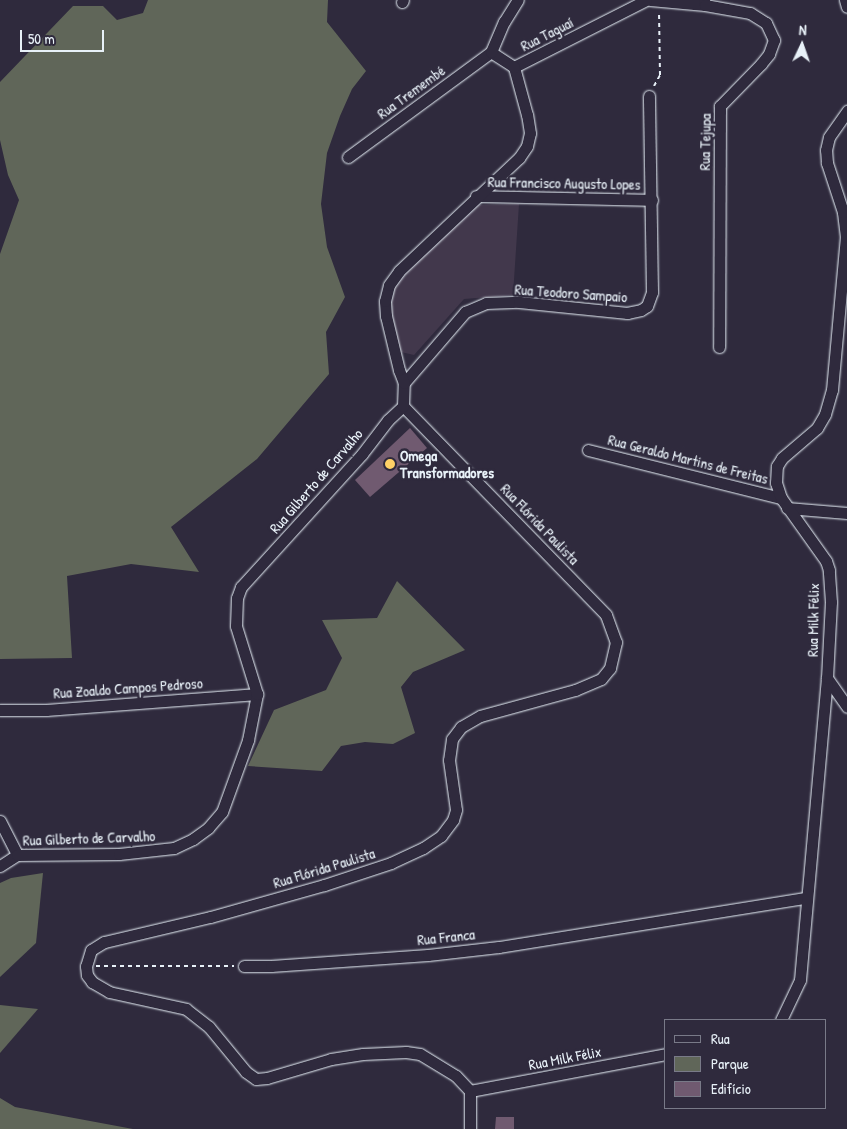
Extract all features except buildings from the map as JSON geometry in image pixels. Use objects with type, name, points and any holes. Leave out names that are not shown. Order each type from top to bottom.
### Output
[{"type":"street","points":[[403,406],[404,383],[386,316],[385,301],[389,285],[399,271],[476,196],[520,158],[527,146],[530,133],[514,67],[490,52],[504,22],[518,0]]},
{"type":"street","name":"Rua Taguaí","points":[[514,67],[646,0]]},
{"type":"street","points":[[845,0],[847,7]]},
{"type":"street","name":"Rua Tejupa","points":[[655,1],[704,3],[750,13],[766,23],[774,40],[769,54],[761,64],[720,106],[720,347]]},
{"type":"street","name":"Rua Tremembé","points":[[348,157],[490,52]]},
{"type":"street","name":"Rua Teodoro Sampaio","points":[[404,383],[465,312],[486,303],[519,302],[627,313],[648,306],[652,292],[649,96]]},
{"type":"street","name":"Rua Milk Félix","points":[[781,1019],[800,980],[827,678],[831,602],[829,570],[821,553],[781,498],[776,483],[777,466],[782,458],[818,428],[826,414],[832,390],[846,237],[843,212],[827,163],[826,150],[829,137],[847,111]]},
{"type":"street","name":"Rua Francisco Augusto Lopes","points":[[476,196],[652,200]]},
{"type":"street","name":"Rua Gilberto de Carvalho","points":[[0,866],[18,855],[156,852],[174,848],[193,839],[208,828],[222,812],[248,740],[258,694],[236,626],[235,608],[241,587],[362,454],[388,420],[403,406]]},
{"type":"street","name":"Rua Flórida Paulista","points":[[86,966],[91,950],[104,942],[210,917],[324,884],[392,863],[423,848],[441,836],[453,820],[456,810],[449,760],[452,739],[461,727],[480,716],[575,690],[601,679],[610,668],[616,642],[606,615],[403,406]]},
{"type":"street","name":"Rua Geraldo Martins de Freitas","points":[[588,450],[781,498]]},
{"type":"street","points":[[787,508],[847,512]]},
{"type":"street","points":[[827,678],[847,707]]},
{"type":"street","name":"Rua Zoaldo Campos Pedroso","points":[[0,710],[46,710],[258,694]]},
{"type":"street","points":[[0,821],[18,855]]},
{"type":"street","name":"Rua Franca","points":[[244,966],[271,966],[428,955],[500,947],[806,898]]},
{"type":"street","points":[[86,966],[87,975],[92,982],[109,992],[186,1009],[217,1035],[252,1078],[267,1078],[339,1058],[363,1054],[406,1052],[420,1054],[456,1076],[470,1091],[470,1129]]},
{"type":"street","name":"Rua Milk Félix","points":[[470,1091],[664,1054]]},
{"type":"path","points":[[649,96],[660,76],[655,1]]},
{"type":"path","points":[[86,966],[244,966]]},
{"type":"shaded area","points":[[519,204],[513,295],[464,299],[414,355],[401,352],[390,322],[389,290],[470,205]]},
{"type":"green space","points":[[148,0],[328,0],[327,22],[366,71],[352,89],[327,153],[321,204],[327,247],[345,297],[326,332],[329,374],[257,459],[171,527],[199,572],[131,564],[67,576],[72,658],[0,659],[0,254],[19,200],[8,175],[0,140],[0,82],[73,6],[103,6],[117,20],[143,13]]},
{"type":"green space","points":[[397,581],[465,650],[413,672],[401,687],[415,733],[393,744],[365,742],[341,746],[322,771],[248,766],[274,710],[326,690],[342,658],[322,620],[377,618]]},
{"type":"green space","points":[[43,873],[36,943],[0,977],[0,883],[11,878]]},
{"type":"green space","points":[[0,1005],[38,1009],[0,1053]]},
{"type":"green space","points":[[0,1098],[15,1107],[133,1129],[0,1129]]},
{"type":"place","name":"Omega Transformadores","points":[[390,464]]}]
